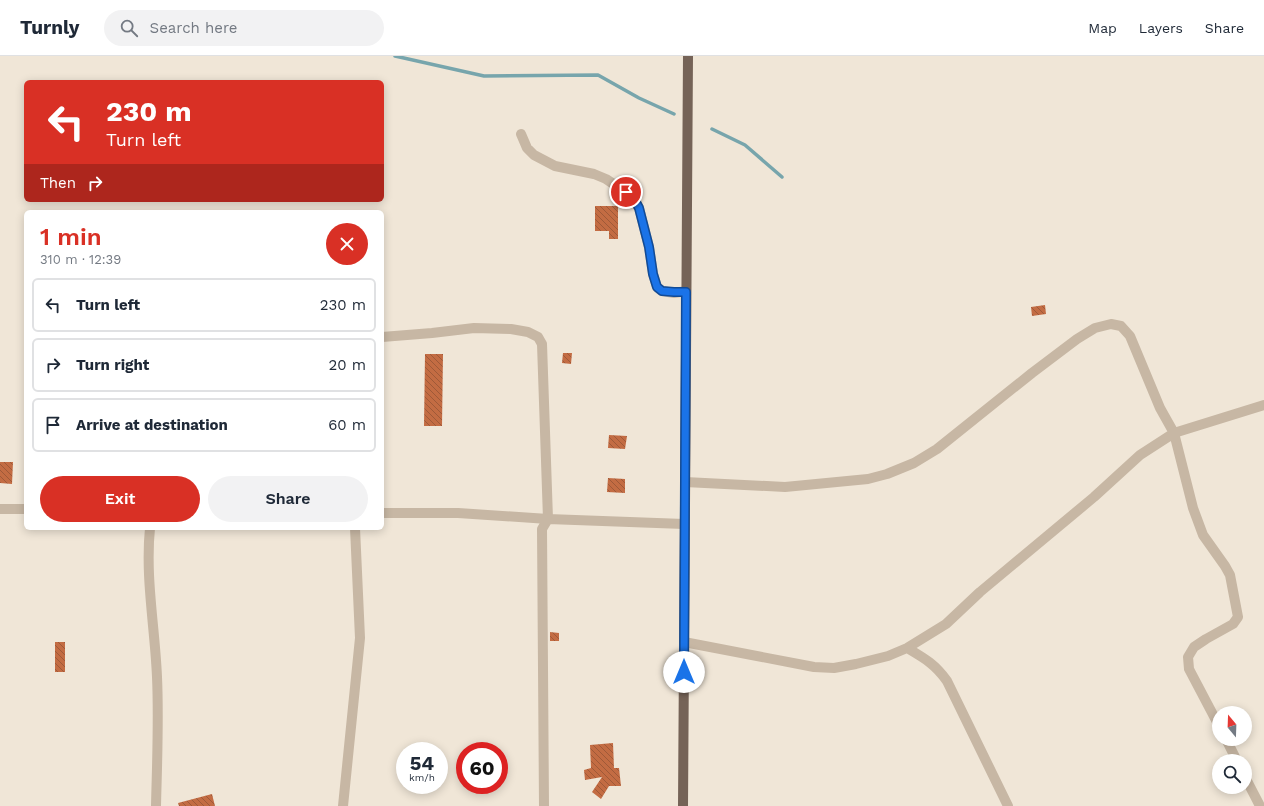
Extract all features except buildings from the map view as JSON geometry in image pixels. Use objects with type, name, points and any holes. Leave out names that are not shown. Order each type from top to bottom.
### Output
[{"type":"main road","points":[[683,806],[688,56]]},
{"type":"street","points":[[521,134],[527,148],[534,156],[555,166],[594,174],[606,179],[633,197],[639,208],[657,287],[662,291],[686,292]]},
{"type":"street","points":[[685,482],[785,487],[868,479],[887,474],[914,463],[937,449],[1017,384],[1077,339],[1095,328],[1110,324],[1121,326],[1130,336],[1160,408],[1174,433],[1192,508],[1203,535],[1230,575],[1238,617],[1233,624],[1194,647],[1188,657],[1189,669],[1212,713]]},
{"type":"street","points":[[384,337],[474,328],[511,329],[528,332],[538,337],[542,344],[548,519],[542,529],[544,806]]},
{"type":"street","points":[[684,642],[814,667],[834,668],[888,656],[907,648],[946,624],[980,592],[1094,497],[1140,455],[1174,433],[1264,405]]},
{"type":"street","points":[[0,509],[24,509]]},
{"type":"street","points":[[384,513],[458,513],[548,519],[684,524]]},
{"type":"street","points":[[150,530],[148,544],[149,564],[158,678],[156,806]]},
{"type":"street","points":[[343,806],[360,638],[355,530]]},
{"type":"street","points":[[907,648],[929,660],[939,669],[947,681],[1008,806]]},
{"type":"street","points":[[1252,791],[1260,806]]},
{"type":"waterway","points":[[395,56],[484,76],[598,75],[639,98],[674,114]]},
{"type":"waterway","points":[[712,129],[745,145],[782,177]]},
{"type":"route","points":[[626,192],[633,197],[639,208],[657,287],[662,291],[686,292],[684,672]]}]
